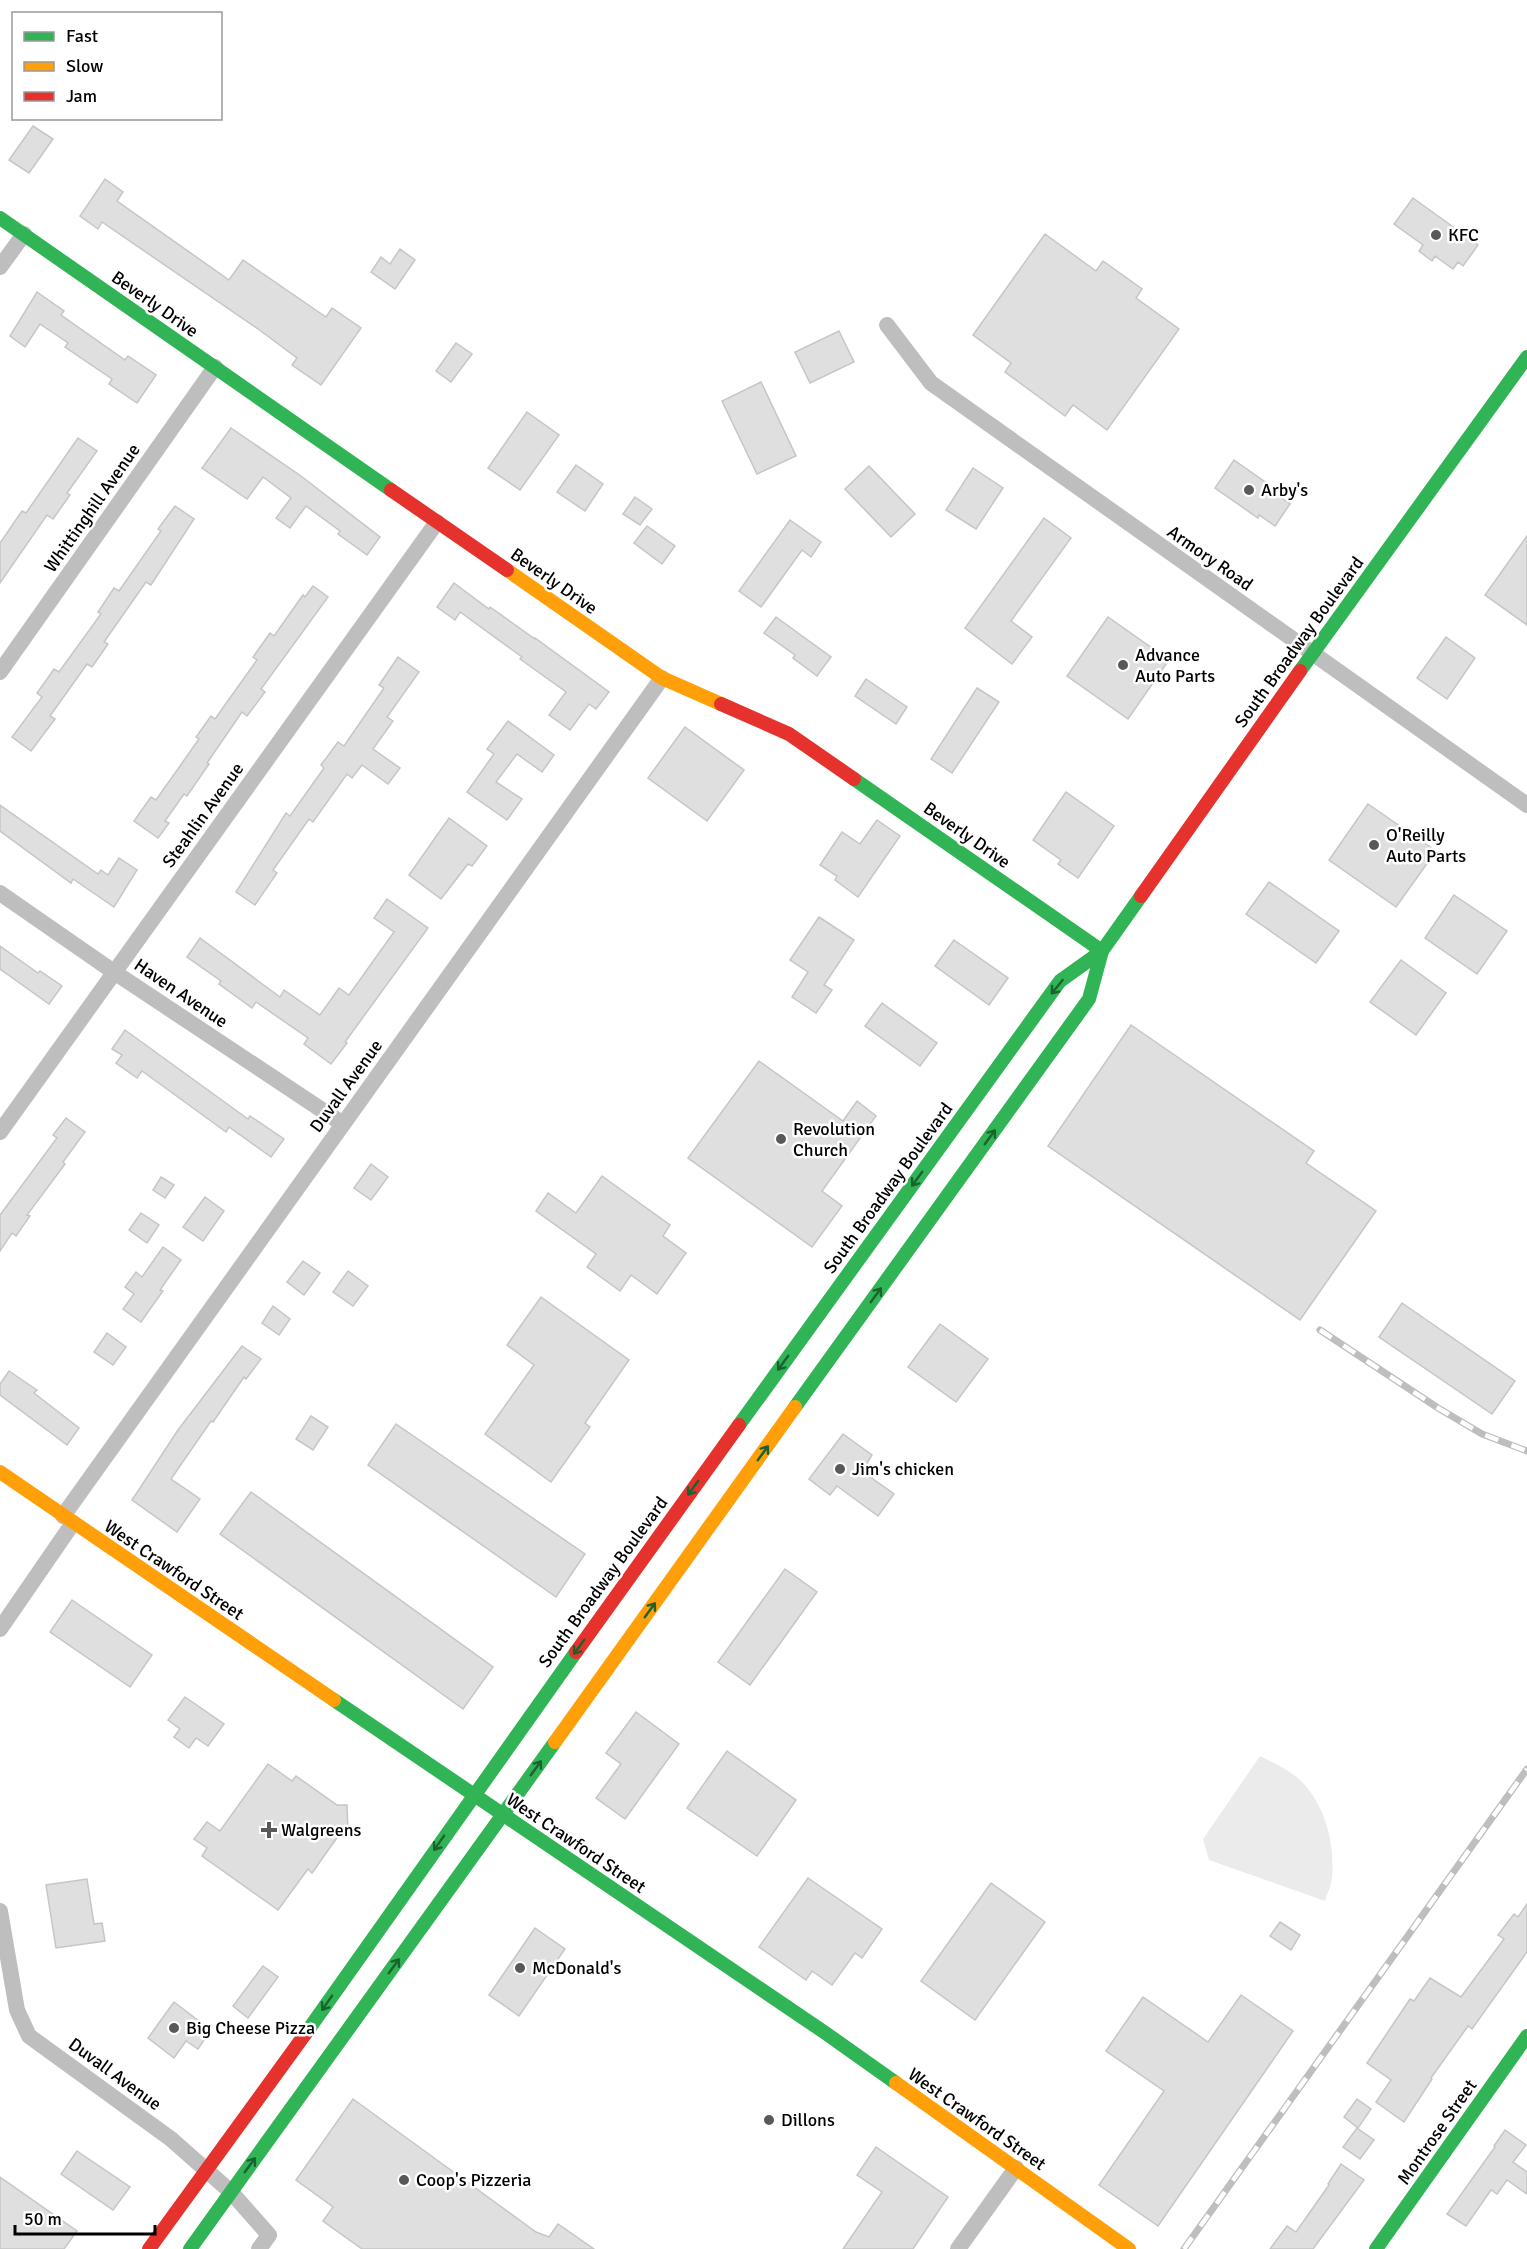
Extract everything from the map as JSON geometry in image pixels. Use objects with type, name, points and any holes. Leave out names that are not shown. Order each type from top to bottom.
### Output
[{"type":"main road","name":"Beverly Drive","points":[[0,218],[662,678],[789,734],[1102,951]]},
{"type":"main road","name":"South Broadway Boulevard","points":[[149,2249],[1060,981],[1102,951],[1312,654],[1527,357]]},
{"type":"main road","name":"South Broadway Boulevard","points":[[190,2249],[1089,999],[1102,951]]},
{"type":"main road","name":"West Crawford Street","points":[[0,1472],[824,2032],[1130,2249]]},
{"type":"main road","name":"Montrose Street","points":[[1376,2249],[1527,2036]]},
{"type":"street","points":[[0,267],[24,234]]},
{"type":"street","name":"Armory Road","points":[[887,325],[931,383],[1527,805]]},
{"type":"street","name":"Whittinghill Avenue","points":[[0,672],[215,368]]},
{"type":"street","name":"Steahlin Avenue","points":[[0,1132],[437,522]]},
{"type":"street","name":"Duvall Avenue","points":[[0,1629],[68,1520],[343,1124],[662,678]]},
{"type":"street","name":"Haven Avenue","points":[[0,893],[114,972],[343,1124]]},
{"type":"street","name":"Duvall Avenue","points":[[0,1911],[17,2010],[29,2036],[171,2139],[231,2192],[264,2242]]},
{"type":"street","points":[[958,2249],[1016,2168]]},
{"type":"shaded area","points":[[1260,1756],[1299,1779],[1318,1803],[1330,1840],[1333,1866],[1325,1901],[1209,1860],[1203,1839]]},
{"type":"building","points":[[33,126],[53,139],[29,173],[9,160]]},
{"type":"building","points":[[105,179],[123,192],[117,201],[229,280],[243,260],[326,317],[332,308],[361,328],[321,385],[292,365],[297,358],[258,329],[102,222],[98,229],[80,216]]},
{"type":"building","name":"KFC","points":[[1413,198],[1478,245],[1463,266],[1458,262],[1453,269],[1435,256],[1432,261],[1419,251],[1423,245],[1394,224]]},
{"type":"building","points":[[1045,234],[1096,271],[1103,261],[1142,289],[1136,298],[1179,329],[1107,430],[1073,405],[1065,416],[1005,372],[1011,363],[973,335]]},
{"type":"building","points":[[400,249],[415,260],[395,289],[371,272],[381,257],[390,264]]},
{"type":"building","points":[[37,292],[64,311],[61,315],[125,360],[128,356],[156,375],[137,403],[109,384],[112,379],[65,347],[68,343],[40,324],[25,347],[10,336]]},
{"type":"building","points":[[839,331],[854,362],[810,383],[795,352]]},
{"type":"building","points":[[456,343],[472,354],[451,382],[436,371]]},
{"type":"building","points":[[761,382],[796,456],[757,474],[722,401]]},
{"type":"building","points":[[527,412],[559,435],[520,490],[488,468]]},
{"type":"building","points":[[231,428],[301,476],[380,537],[367,555],[338,534],[340,531],[306,506],[290,528],[276,518],[291,498],[263,477],[247,499],[202,468]]},
{"type":"building","points":[[78,438],[97,451],[67,493],[70,495],[53,519],[47,515],[0,583],[0,543],[22,511],[26,513]]},
{"type":"building","points":[[1234,460],[1278,491],[1276,494],[1290,504],[1275,526],[1259,515],[1258,518],[1215,488]]},
{"type":"building","points":[[576,465],[603,484],[585,511],[557,492]]},
{"type":"building","points":[[869,466],[915,514],[891,537],[845,489]]},
{"type":"building","points":[[973,468],[1003,488],[976,529],[946,510]]},
{"type":"building","points":[[635,497],[652,509],[640,525],[623,514]]},
{"type":"building","points":[[175,506],[194,519],[151,585],[146,582],[104,642],[108,644],[92,667],[87,664],[50,716],[55,719],[31,751],[12,737],[42,697],[37,693],[54,669],[59,672],[101,614],[98,612],[114,588],[119,591],[161,531],[158,529]]},
{"type":"building","points":[[1044,518],[1071,538],[1011,621],[1032,637],[1012,664],[965,628]]},
{"type":"building","points":[[790,520],[821,542],[811,557],[802,550],[761,607],[739,591]]},
{"type":"building","points":[[647,526],[675,546],[662,564],[634,543]]},
{"type":"building","points":[[1527,536],[1527,625],[1485,595]]},
{"type":"building","points":[[454,583],[609,692],[596,709],[589,704],[570,730],[549,715],[566,692],[460,612],[455,620],[437,607]]},
{"type":"building","points":[[313,586],[328,597],[261,689],[265,692],[247,716],[242,712],[187,796],[184,794],[165,821],[169,823],[158,838],[134,821],[151,797],[156,800],[199,739],[196,737],[211,716],[215,719],[257,660],[253,657],[270,633],[274,636],[303,595],[305,597]]},
{"type":"building","points":[[776,617],[831,657],[817,676],[793,658],[795,655],[764,633]]},
{"type":"building","points":[[1108,617],[1169,660],[1128,719],[1067,676]]},
{"type":"building","points":[[1446,637],[1475,658],[1447,699],[1417,678]]},
{"type":"building","points":[[398,657],[419,672],[387,717],[393,721],[373,749],[400,768],[388,784],[362,765],[352,778],[347,774],[313,822],[309,819],[273,870],[277,873],[255,905],[236,892],[286,813],[290,816],[324,768],[321,765],[338,742],[344,746],[384,688],[379,685]]},
{"type":"building","points":[[866,679],[907,707],[896,724],[855,696]]},
{"type":"building","points":[[977,688],[999,702],[952,773],[931,759]]},
{"type":"building","points":[[508,721],[554,755],[542,772],[517,754],[496,782],[522,799],[507,820],[467,792],[494,754],[487,749]]},
{"type":"building","points":[[685,727],[744,770],[707,821],[648,778]]},
{"type":"building","points":[[1066,792],[1114,826],[1078,878],[1058,864],[1061,860],[1033,840]]},
{"type":"building","points":[[1368,804],[1436,851],[1396,907],[1329,860]]},
{"type":"building","points":[[0,805],[98,874],[101,870],[108,875],[119,858],[137,870],[114,907],[73,879],[71,883],[0,831]]},
{"type":"building","points":[[449,818],[487,846],[472,866],[468,864],[441,899],[409,875]]},
{"type":"building","points":[[877,820],[900,836],[858,897],[835,880],[837,876],[820,865],[842,832],[860,844]]},
{"type":"building","points":[[1269,882],[1339,931],[1316,963],[1246,914]]},
{"type":"building","points":[[1454,895],[1507,931],[1477,974],[1425,938]]},
{"type":"building","points":[[387,899],[428,928],[331,1064],[304,1044],[308,1038],[256,1002],[252,1008],[219,984],[221,981],[187,957],[200,938],[280,997],[284,990],[320,1015],[339,988],[349,995],[394,932],[374,918]]},
{"type":"building","points":[[819,917],[854,940],[824,985],[832,990],[816,1013],[792,997],[808,972],[790,960]]},
{"type":"building","points":[[954,940],[1008,978],[989,1005],[935,966]]},
{"type":"building","points":[[0,946],[38,973],[40,971],[62,986],[49,1004],[0,969]]},
{"type":"building","points":[[1401,960],[1446,993],[1416,1035],[1370,1002]]},
{"type":"building","points":[[882,1003],[937,1043],[920,1066],[865,1026]]},
{"type":"building","points":[[1131,1025],[1314,1151],[1306,1163],[1376,1211],[1300,1320],[1048,1146]]},
{"type":"building","points":[[125,1030],[248,1119],[250,1116],[284,1139],[271,1157],[229,1127],[226,1132],[142,1071],[137,1078],[116,1063],[122,1055],[112,1049]]},
{"type":"building","name":"Revolution Church","points":[[759,1061],[843,1121],[857,1101],[876,1116],[822,1191],[842,1206],[812,1247],[688,1158]]},
{"type":"building","points":[[66,1118],[85,1132],[63,1162],[65,1164],[27,1215],[30,1216],[16,1236],[12,1233],[0,1251],[0,1215],[57,1138],[53,1135]]},
{"type":"building","points":[[371,1164],[388,1177],[371,1200],[354,1188]]},
{"type":"building","points":[[602,1176],[670,1225],[663,1236],[686,1253],[657,1294],[631,1275],[620,1291],[587,1267],[596,1254],[536,1211],[548,1193],[576,1213]]},
{"type":"building","points":[[161,1177],[174,1185],[165,1198],[153,1190]]},
{"type":"building","points":[[205,1197],[224,1211],[203,1241],[183,1227]]},
{"type":"building","points":[[141,1213],[159,1225],[147,1243],[129,1230]]},
{"type":"building","points":[[163,1247],[181,1260],[141,1322],[123,1309],[134,1294],[125,1287],[136,1272],[142,1277]]},
{"type":"building","points":[[303,1261],[320,1273],[304,1295],[287,1282]]},
{"type":"building","points":[[348,1271],[368,1286],[353,1306],[333,1292]]},
{"type":"building","points":[[541,1297],[629,1360],[585,1423],[590,1427],[551,1482],[485,1434],[534,1365],[507,1345]]},
{"type":"building","points":[[1402,1303],[1515,1381],[1492,1414],[1379,1337]]},
{"type":"building","points":[[273,1306],[290,1319],[279,1335],[262,1323]]},
{"type":"building","points":[[940,1324],[988,1359],[956,1402],[908,1367]]},
{"type":"building","points":[[107,1333],[126,1347],[113,1365],[94,1352]]},
{"type":"building","points":[[242,1346],[261,1359],[246,1379],[244,1377],[213,1422],[211,1421],[171,1479],[200,1499],[177,1532],[132,1500],[178,1430]]},
{"type":"building","points":[[9,1371],[37,1390],[34,1393],[79,1428],[67,1445],[0,1395],[0,1384]]},
{"type":"building","points":[[311,1416],[328,1427],[313,1450],[296,1439]]},
{"type":"building","points":[[396,1424],[585,1554],[556,1597],[368,1465]]},
{"type":"building","points":[[843,1434],[872,1455],[867,1463],[874,1468],[869,1476],[894,1494],[878,1516],[837,1486],[830,1495],[809,1479]]},
{"type":"building","points":[[251,1492],[493,1667],[463,1709],[220,1534]]},
{"type":"building","points":[[785,1569],[817,1592],[750,1685],[718,1662]]},
{"type":"building","points":[[72,1600],[152,1655],[130,1687],[50,1632]]},
{"type":"building","points":[[185,1697],[224,1724],[208,1746],[196,1738],[189,1748],[174,1737],[180,1729],[168,1720]]},
{"type":"building","points":[[636,1712],[679,1744],[625,1819],[596,1798],[621,1764],[606,1753]]},
{"type":"building","points":[[727,1751],[796,1800],[757,1856],[687,1808]]},
{"type":"building","points":[[268,1764],[292,1781],[296,1776],[337,1805],[347,1805],[348,1831],[341,1832],[312,1873],[308,1869],[278,1910],[202,1856],[207,1848],[194,1839],[207,1822],[220,1831]]},
{"type":"building","points":[[808,1878],[882,1929],[862,1958],[855,1953],[832,1985],[812,1971],[806,1980],[759,1947]]},
{"type":"building","points":[[87,1879],[94,1924],[102,1923],[105,1941],[56,1948],[46,1885]]},
{"type":"building","points":[[991,1883],[1045,1922],[975,2020],[921,1981]]},
{"type":"building","points":[[1527,1904],[1527,1952],[1472,2029],[1468,2026],[1431,2078],[1404,2122],[1376,2102],[1391,2080],[1367,2063],[1410,1999],[1414,2001],[1430,1978],[1461,1997],[1504,1939],[1498,1935],[1514,1914],[1518,1917]]},
{"type":"building","points":[[1280,1922],[1300,1935],[1291,1950],[1270,1936]]},
{"type":"building","points":[[535,1928],[565,1949],[519,2016],[489,1995]]},
{"type":"building","points":[[263,1966],[278,1977],[248,2018],[233,2006]]},
{"type":"building","points":[[1241,1995],[1293,2031],[1158,2226],[1099,2185],[1164,2091],[1106,2051],[1143,1997],[1208,2042]]},
{"type":"building","points":[[174,2002],[203,2024],[200,2027],[209,2033],[198,2049],[186,2041],[174,2058],[148,2038]]},
{"type":"building","points":[[353,2099],[536,2232],[549,2237],[558,2224],[594,2249],[362,2249],[323,2221],[333,2207],[296,2180]]},
{"type":"building","points":[[1357,2099],[1371,2109],[1358,2128],[1344,2117]]},
{"type":"building","points":[[1357,2128],[1374,2140],[1360,2159],[1343,2147]]},
{"type":"building","points":[[1505,2130],[1526,2145],[1513,2162],[1527,2172],[1527,2194],[1507,2180],[1497,2194],[1491,2190],[1466,2226],[1447,2214]]},
{"type":"building","points":[[876,2147],[948,2197],[913,2249],[843,2249],[882,2192],[857,2175]]},
{"type":"building","points":[[77,2151],[130,2187],[113,2210],[61,2174]]},
{"type":"building","points":[[1341,2164],[1364,2180],[1313,2249],[1270,2249],[1287,2226],[1296,2232]]},
{"type":"building","points":[[0,2177],[77,2231],[64,2249],[0,2249]]},
{"type":"railway","points":[[1320,1330],[1438,1408],[1482,1434],[1527,1451]]},
{"type":"railway","points":[[1184,2249],[1527,1769]]},
{"type":"traffic: fast","points":[[0,218],[391,490]]},
{"type":"traffic: fast","points":[[1300,671],[1527,357]]},
{"type":"traffic: fast","points":[[854,779],[1102,951]]},
{"type":"traffic: fast","points":[[739,1425],[1060,981],[1102,951],[1141,896]]},
{"type":"traffic: fast","points":[[795,1407],[1089,999],[1102,951]]},
{"type":"traffic: fast","points":[[306,2033],[576,1652]]},
{"type":"traffic: fast","points":[[334,1700],[896,2083]]},
{"type":"traffic: fast","points":[[190,2249],[555,1742]]},
{"type":"traffic: fast","points":[[1376,2249],[1527,2036]]},
{"type":"traffic: slow","points":[[507,570],[662,678],[721,704]]},
{"type":"traffic: slow","points":[[555,1742],[795,1407]]},
{"type":"traffic: slow","points":[[0,1472],[334,1700]]},
{"type":"traffic: slow","points":[[896,2083],[1129,2249]]},
{"type":"traffic: jam","points":[[391,490],[507,570]]},
{"type":"traffic: jam","points":[[1141,896],[1300,671]]},
{"type":"traffic: jam","points":[[721,704],[789,734],[854,779]]},
{"type":"traffic: jam","points":[[576,1652],[739,1425]]},
{"type":"traffic: jam","points":[[149,2249],[306,2033]]},
{"type":"place","name":"KFC","points":[[1436,235]]},
{"type":"place","name":"Arby's","points":[[1249,490]]},
{"type":"place","name":"Advance Auto Parts","points":[[1123,665]]},
{"type":"place","name":"O'Reilly Auto Parts","points":[[1374,845]]},
{"type":"place","name":"Revolution Church","points":[[781,1139]]},
{"type":"place","name":"Jim's chicken","points":[[840,1469]]},
{"type":"place","name":"Walgreens","points":[[269,1830]]},
{"type":"place","name":"McDonald's","points":[[520,1968]]},
{"type":"place","name":"Big Cheese Pizza","points":[[174,2028]]},
{"type":"place","name":"Dillons","points":[[769,2120]]},
{"type":"place","name":"Coop's Pizzeria","points":[[404,2180]]}]
